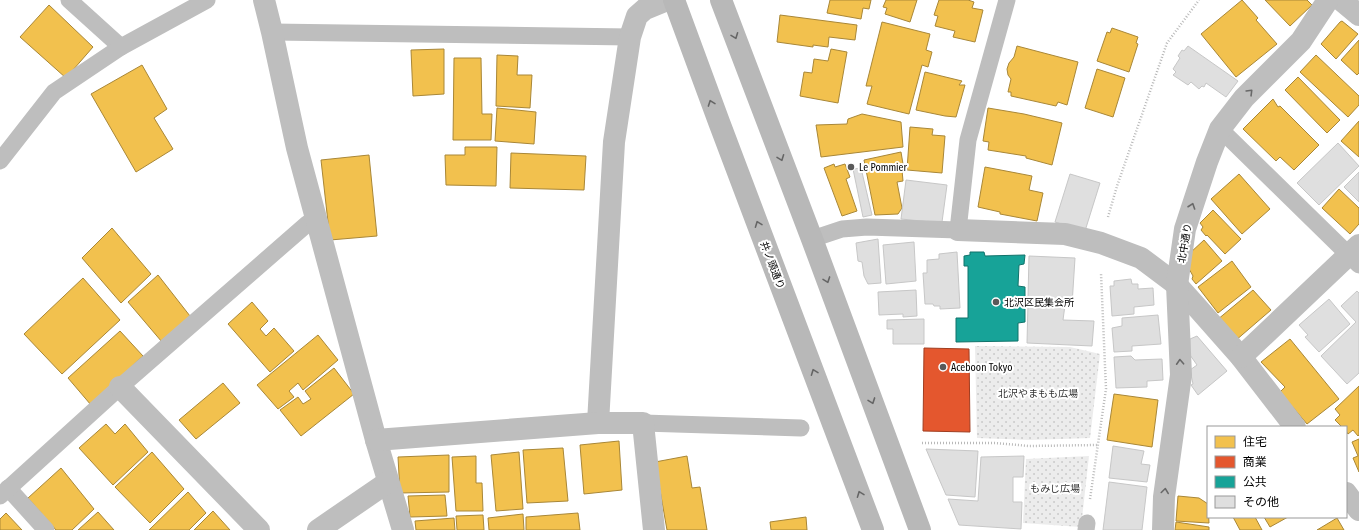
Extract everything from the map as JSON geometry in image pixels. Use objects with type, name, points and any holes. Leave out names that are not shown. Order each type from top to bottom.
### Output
[{"type":"main road","name":"井ノ頭通り","points":[[674,0],[718,122],[873,530]]},
{"type":"main road","points":[[721,0],[920,530]]},
{"type":"street","points":[[264,0],[297,148],[317,217],[376,440],[403,530]]},
{"type":"street","points":[[598,423],[614,142],[630,37],[637,16],[645,9],[667,0]]},
{"type":"street","name":"北中通り","points":[[1163,530],[1164,497],[1181,375],[1177,285],[1184,229],[1220,129],[1244,98],[1302,41],[1328,0]]},
{"type":"street","points":[[1341,0],[1359,15]]},
{"type":"street","points":[[958,230],[1065,234],[1101,243],[1141,258],[1177,285],[1241,357],[1294,426]]},
{"type":"street","points":[[1241,357],[1356,255]]},
{"type":"street","points":[[120,387],[259,530]]},
{"type":"street","points":[[376,440],[598,423],[643,423],[654,530]]},
{"type":"street","points":[[318,530],[388,482]]},
{"type":"street","points":[[1347,494],[1359,510]]},
{"type":"lane","points":[[69,0],[121,47]]},
{"type":"lane","points":[[0,161],[54,92],[121,47],[207,0]]},
{"type":"lane","points":[[812,239],[842,228],[866,227],[958,230],[968,140],[1007,0]]},
{"type":"lane","points":[[272,32],[630,37]]},
{"type":"lane","points":[[1220,129],[1356,255]]},
{"type":"lane","points":[[46,530],[4,492],[120,387],[307,224],[317,217]]},
{"type":"lane","points":[[643,423],[802,428]]},
{"type":"path","points":[[922,443],[995,443],[1029,446],[1098,445]]},
{"type":"green space","name":"北沢やまもも広場","points":[[975,346],[1070,347],[1100,354],[1090,438],[1030,440],[977,438]]},
{"type":"green space","name":"もみじ広場","points":[[1089,456],[1081,527],[1023,523],[1026,459]]},
{"type":"building: 住宅","points":[[830,0],[871,0],[869,9],[863,8],[861,19],[827,13]]},
{"type":"building: 住宅","points":[[886,0],[917,0],[910,22],[885,14],[887,8],[883,7]]},
{"type":"building: 住宅","points":[[939,0],[968,0],[974,2],[972,8],[983,10],[975,42],[953,37],[955,31],[935,26],[938,16],[934,15]]},
{"type":"building: 住宅","points":[[1242,0],[1258,18],[1256,20],[1277,44],[1236,77],[1201,34]]},
{"type":"building: 住宅","points":[[1265,0],[1307,0],[1312,5],[1290,26]]},
{"type":"building: 住宅","points":[[49,5],[93,47],[66,78],[20,37]]},
{"type":"building: 住宅","points":[[780,15],[857,25],[855,40],[829,37],[828,47],[813,45],[813,47],[777,42]]},
{"type":"building: 住宅","points":[[1342,21],[1358,34],[1336,59],[1321,44]]},
{"type":"building: 住宅","points":[[882,22],[930,34],[926,50],[932,52],[928,67],[922,65],[909,114],[867,104],[872,86],[866,86]]},
{"type":"building: 住宅","points":[[1112,28],[1138,37],[1136,43],[1138,44],[1129,72],[1097,61],[1107,32],[1110,33]]},
{"type":"building: 住宅","points":[[1359,40],[1359,73],[1357,75],[1341,60]]},
{"type":"building: 住宅","points":[[1017,46],[1078,62],[1067,105],[1058,102],[1056,106],[1011,96],[1011,92],[1008,92],[1011,79],[1008,75],[1007,69],[1009,63],[1014,57]]},
{"type":"building: 住宅","points":[[444,49],[444,94],[413,96],[411,50]]},
{"type":"building: 住宅","points":[[831,49],[847,52],[838,103],[800,96],[804,72],[812,73],[814,59],[828,61]]},
{"type":"building: 住宅","points":[[497,55],[518,56],[517,75],[532,75],[530,108],[496,106]]},
{"type":"building: 住宅","points":[[1316,55],[1359,96],[1359,105],[1348,117],[1300,72]]},
{"type":"building: 住宅","points":[[454,58],[481,58],[482,114],[492,114],[491,140],[453,140]]},
{"type":"building: 住宅","points":[[142,65],[167,109],[154,118],[173,149],[136,172],[91,94]]},
{"type":"building: 住宅","points":[[1097,69],[1125,78],[1113,117],[1085,108]]},
{"type":"building: 住宅","points":[[925,72],[962,81],[959,85],[965,85],[956,117],[916,110]]},
{"type":"building: 住宅","points":[[1298,77],[1340,120],[1327,133],[1285,90]]},
{"type":"building: 住宅","points":[[1273,99],[1278,107],[1280,106],[1319,145],[1294,170],[1280,157],[1276,161],[1243,129]]},
{"type":"building: 住宅","points":[[497,108],[536,112],[534,144],[495,141]]},
{"type":"building: 住宅","points":[[988,108],[1024,114],[1062,123],[1052,165],[1026,158],[1026,156],[988,150],[989,142],[983,141]]},
{"type":"building: 住宅","points":[[862,114],[901,122],[903,147],[821,157],[816,125],[847,124],[848,119]]},
{"type":"building: 住宅","points":[[1359,121],[1359,157],[1341,141]]},
{"type":"building: 住宅","points":[[910,127],[933,129],[932,135],[945,136],[942,173],[907,170]]},
{"type":"building: 住宅","points":[[465,147],[497,147],[496,186],[446,185],[445,155],[465,155]]},
{"type":"building: 住宅","points":[[901,152],[904,170],[902,170],[903,181],[897,182],[902,208],[898,214],[875,215],[864,160]]},
{"type":"building: 住宅","points":[[511,153],[586,156],[584,190],[510,188]]},
{"type":"building: 住宅","points":[[369,155],[377,236],[330,240],[321,160]]},
{"type":"building: 住宅","points":[[834,164],[835,167],[845,164],[850,177],[846,179],[857,211],[842,216],[824,168]]},
{"type":"building: 住宅","points":[[985,167],[1032,176],[1029,190],[1043,193],[1037,221],[1000,214],[1000,212],[978,207]]},
{"type":"building: 住宅","points":[[1239,174],[1270,209],[1242,234],[1211,199]]},
{"type":"building: 住宅","points":[[1339,189],[1359,208],[1359,224],[1350,234],[1322,208]]},
{"type":"building: 住宅","points":[[1213,210],[1241,239],[1225,254],[1201,230],[1203,227],[1200,223]]},
{"type":"building: 住宅","points":[[112,228],[151,274],[121,303],[82,258]]},
{"type":"building: 住宅","points":[[1204,240],[1222,261],[1196,284],[1192,279],[1193,276],[1188,267],[1190,253]]},
{"type":"building: 住宅","points":[[1232,261],[1251,287],[1218,313],[1198,287]]},
{"type":"building: 住宅","points":[[158,275],[190,316],[162,342],[128,302]]},
{"type":"building: 住宅","points":[[83,278],[120,320],[62,374],[24,334]]},
{"type":"building: 住宅","points":[[1253,290],[1271,310],[1235,341],[1217,320]]},
{"type":"building: 住宅","points":[[252,302],[268,321],[260,329],[266,336],[274,328],[294,351],[270,372],[228,324]]},
{"type":"building: 住宅","points":[[120,331],[143,356],[91,405],[68,378]]},
{"type":"building: 住宅","points":[[318,335],[338,360],[303,390],[298,383],[289,391],[294,397],[278,409],[257,385]]},
{"type":"building: 住宅","points":[[1290,339],[1339,399],[1307,424],[1280,392],[1285,387],[1261,362]]},
{"type":"building: 住宅","points":[[334,368],[354,394],[301,436],[280,410],[298,397],[303,404],[311,399],[305,391]]},
{"type":"building: 住宅","points":[[223,383],[240,403],[196,439],[179,420]]},
{"type":"building: 住宅","points":[[1359,386],[1358,436],[1353,430],[1348,434],[1347,426],[1341,426],[1335,420],[1340,415],[1335,409]]},
{"type":"building: 住宅","points":[[1114,394],[1158,400],[1152,447],[1107,440]]},
{"type":"building: 住宅","points":[[106,424],[115,434],[125,424],[148,452],[113,485],[79,448]]},
{"type":"building: 住宅","points":[[1359,439],[1359,472],[1353,458],[1358,456],[1352,442]]},
{"type":"building: 住宅","points":[[619,441],[622,490],[584,494],[580,445]]},
{"type":"building: 住宅","points":[[563,448],[568,501],[527,503],[523,450]]},
{"type":"building: 住宅","points":[[152,452],[184,489],[150,523],[115,487]]},
{"type":"building: 住宅","points":[[519,452],[523,509],[496,511],[491,455]]},
{"type":"building: 住宅","points":[[449,455],[449,492],[400,493],[398,457]]},
{"type":"building: 住宅","points":[[476,456],[476,483],[482,483],[483,511],[456,511],[452,457]]},
{"type":"building: 住宅","points":[[687,456],[692,488],[700,487],[707,530],[667,530],[655,462]]},
{"type":"building: 住宅","points":[[61,468],[94,509],[72,530],[56,530],[28,498]]},
{"type":"building: 住宅","points":[[188,492],[206,513],[189,530],[149,530]]},
{"type":"building: 住宅","points":[[445,495],[447,516],[410,517],[408,496]]},
{"type":"building: 住宅","points":[[1178,496],[1199,498],[1207,503],[1207,518],[1209,518],[1209,523],[1176,521]]},
{"type":"building: 住宅","points":[[213,511],[230,530],[194,530]]},
{"type":"building: 住宅","points":[[98,512],[114,530],[78,530]]},
{"type":"building: 住宅","points":[[6,513],[22,530],[0,530],[0,519]]},
{"type":"building: 住宅","points":[[578,513],[580,530],[526,530],[526,517]]},
{"type":"building: 住宅","points":[[523,514],[524,530],[489,530],[488,518]]},
{"type":"building: 住宅","points":[[483,515],[484,530],[457,530],[456,516]]},
{"type":"building: 住宅","points":[[806,517],[807,530],[771,530],[770,522]]},
{"type":"building: 住宅","points":[[454,518],[455,530],[416,530],[415,521]]},
{"type":"building: 住宅","points":[[1234,518],[1256,518],[1262,530],[1240,530]]},
{"type":"building: 住宅","points":[[1265,518],[1286,518],[1270,527]]},
{"type":"building: 住宅","points":[[1337,518],[1344,530],[1317,530]]},
{"type":"building: 住宅","points":[[1176,522],[1209,527],[1209,530],[1175,530]]},
{"type":"building: 商業","points":[[924,348],[969,349],[970,432],[923,431]]},
{"type":"building: 公共","name":"北沢区民集会所","points":[[970,252],[984,252],[985,256],[1025,255],[1024,264],[1019,265],[1018,286],[1025,287],[1025,322],[1018,323],[1018,341],[956,342],[956,318],[968,318],[968,266],[964,266],[964,256],[970,255]]},
{"type":"building: その他","points":[[1188,46],[1238,81],[1226,97],[1206,83],[1204,87],[1202,86],[1199,89],[1191,82],[1188,85],[1173,75],[1176,72],[1173,69],[1180,58],[1178,56],[1182,50],[1184,51]]},
{"type":"building: その他","points":[[1338,143],[1359,166],[1319,205],[1297,183]]},
{"type":"building: その他","points":[[861,168],[872,215],[863,217],[853,169]]},
{"type":"building: その他","points":[[1359,172],[1359,202],[1344,187]]},
{"type":"building: その他","points":[[1070,174],[1100,183],[1085,231],[1055,222]]},
{"type":"building: その他","points":[[906,180],[947,185],[941,223],[901,219]]},
{"type":"building: その他","points":[[878,239],[881,283],[868,284],[864,276],[862,262],[858,261],[856,243]]},
{"type":"building: その他","points":[[914,242],[916,281],[886,284],[883,245]]},
{"type":"building: その他","points":[[957,252],[960,308],[940,309],[940,306],[925,304],[923,273],[927,273],[927,260],[939,259],[939,254]]},
{"type":"building: その他","points":[[1029,256],[1075,258],[1072,305],[1065,305],[1063,320],[1094,321],[1092,346],[1027,343],[1028,302],[1032,302],[1032,297],[1028,297]]},
{"type":"building: その他","points":[[1131,279],[1132,284],[1138,284],[1138,289],[1153,288],[1154,305],[1134,307],[1134,314],[1112,316],[1110,286],[1114,286],[1114,281]]},
{"type":"building: その他","points":[[916,290],[917,316],[903,317],[903,314],[879,315],[878,292]]},
{"type":"building: その他","points":[[1357,291],[1359,293],[1359,373],[1347,384],[1321,356],[1356,322],[1341,306]]},
{"type":"building: その他","points":[[1329,299],[1350,324],[1319,352],[1305,337],[1308,335],[1299,325]]},
{"type":"building: その他","points":[[1158,315],[1161,344],[1132,346],[1132,351],[1114,352],[1112,328],[1122,326],[1122,318]]},
{"type":"building: その他","points":[[924,319],[924,344],[893,344],[893,329],[887,329],[887,320]]},
{"type":"building: その他","points":[[1197,336],[1227,371],[1198,395],[1191,385],[1193,384],[1190,370],[1197,365],[1190,355],[1190,339]]},
{"type":"building: その他","points":[[1131,356],[1135,360],[1162,359],[1163,380],[1147,381],[1147,387],[1116,388],[1114,357]]},
{"type":"building: その他","points":[[1113,446],[1144,451],[1141,464],[1150,465],[1147,482],[1109,478]]},
{"type":"building: その他","points":[[926,449],[978,451],[975,497],[946,495]]},
{"type":"building: その他","points":[[1024,456],[1023,477],[1013,477],[1013,502],[1022,502],[1021,529],[959,525],[948,499],[978,501],[981,457]]},
{"type":"building: その他","points":[[1109,482],[1147,487],[1142,530],[1103,530]]},
{"type":"place","name":"Le Pommier","points":[[851,167]]},
{"type":"place","name":"北沢区民集会所","points":[[996,302]]},
{"type":"place","name":"Aceboon Tokyo","points":[[943,367]]}]
